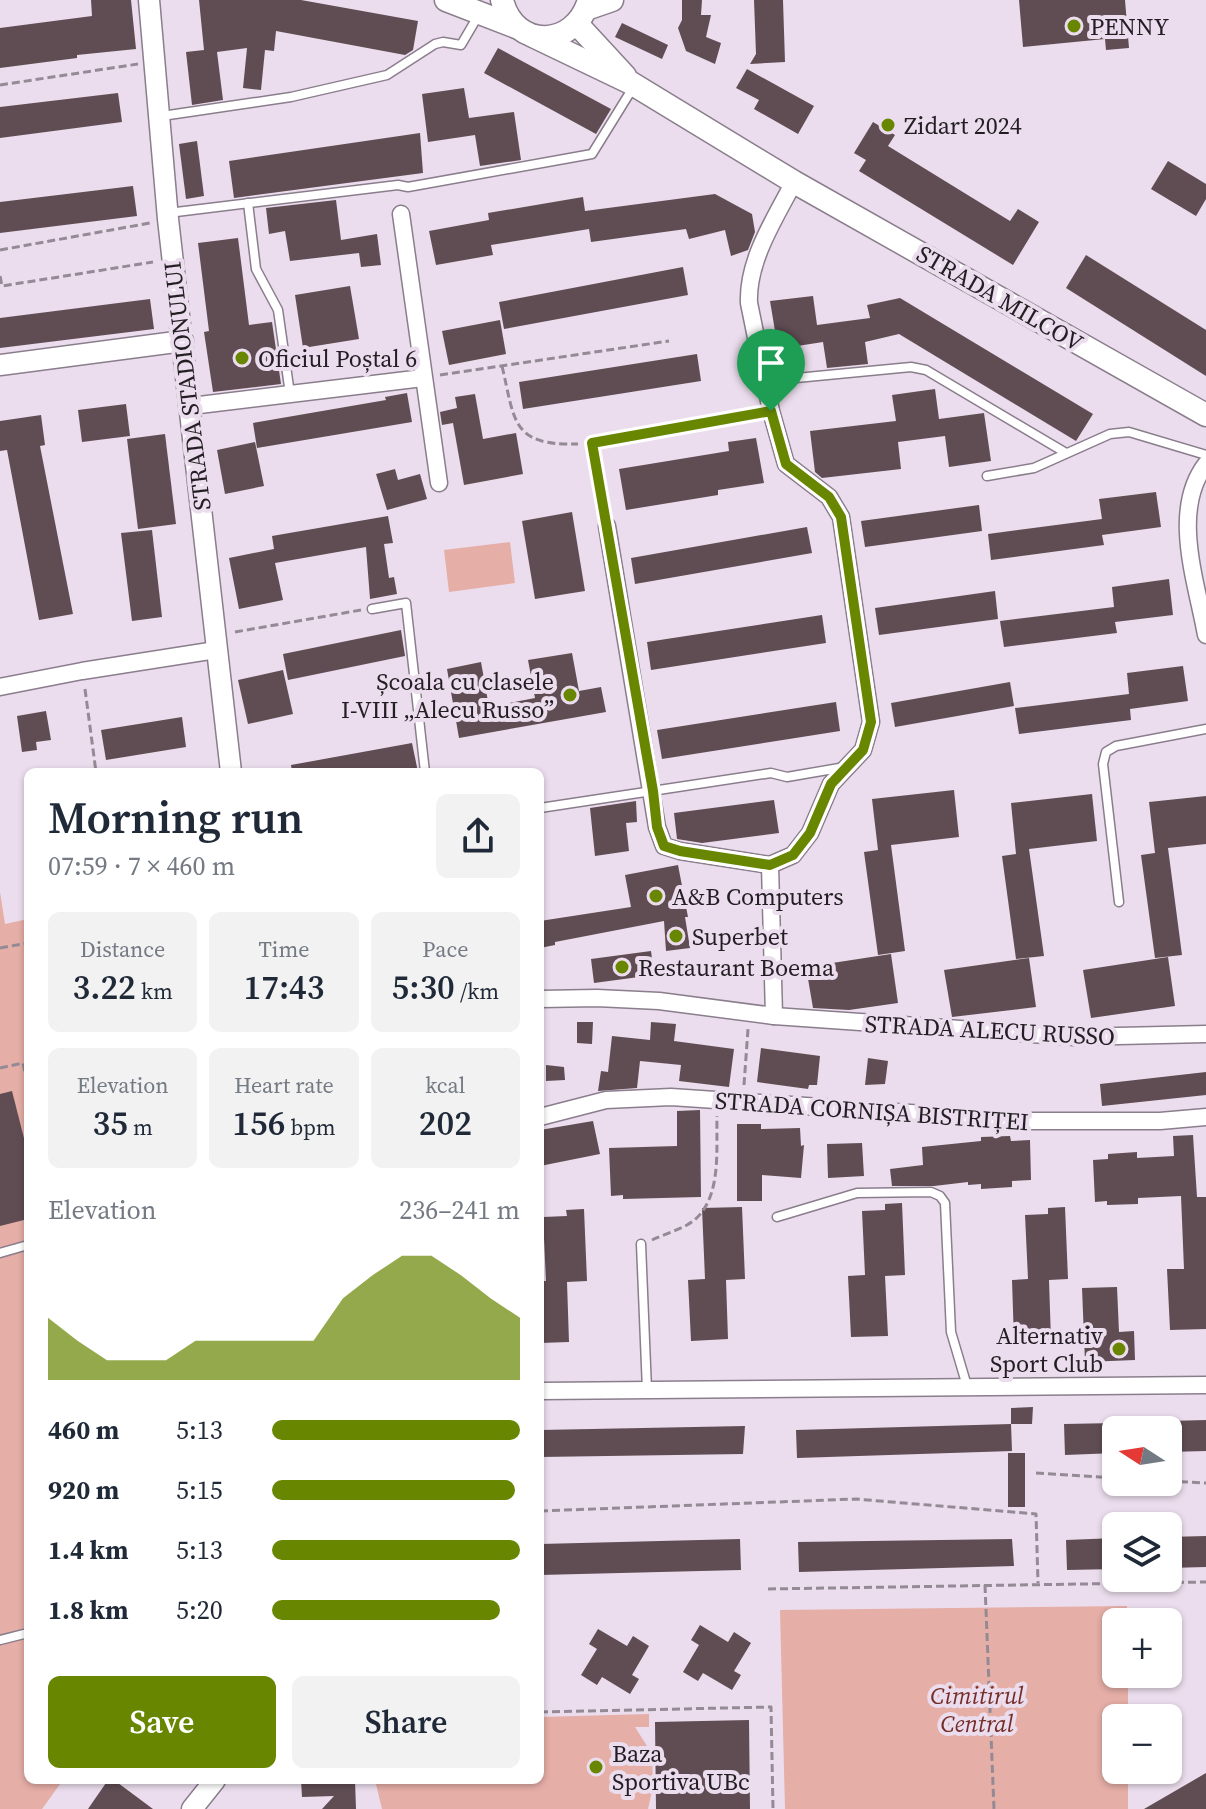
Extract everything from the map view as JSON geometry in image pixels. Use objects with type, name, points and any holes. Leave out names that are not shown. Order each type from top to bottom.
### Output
[{"type":"main road","name":"STRADA MILCOV","points":[[446,0],[526,32],[632,84],[794,182],[1206,415]]},
{"type":"main road","points":[[502,0],[505,12],[526,32],[557,36],[584,11],[612,0]]},
{"type":"main road","name":"STRADA MILCOV","points":[[584,11],[632,84]]},
{"type":"street","name":"STRADA STADIONULUI","points":[[149,0],[172,259],[231,768]]},
{"type":"street","points":[[607,526],[657,827],[664,846],[770,865],[793,855],[810,833],[831,784],[863,750],[871,722],[841,517],[829,497],[786,464],[764,382],[748,285],[753,267],[794,182]]},
{"type":"street","points":[[401,214],[439,483]]},
{"type":"street","points":[[0,365],[183,341]]},
{"type":"street","points":[[191,406],[423,378]]},
{"type":"street","points":[[1206,464],[1192,491],[1188,511],[1190,544],[1206,635]]},
{"type":"street","points":[[0,687],[216,643]]},
{"type":"street","points":[[770,865],[774,1016]]},
{"type":"street","name":"STRADA ALECU RUSSO","points":[[544,999],[659,1001],[774,1016],[1075,1037],[1206,1034]]},
{"type":"street","name":"STRADA CORNIȘA BISTRIȚEI","points":[[544,1116],[606,1100],[671,1097],[1028,1121],[1160,1121],[1206,1117]]},
{"type":"street","points":[[544,1391],[1206,1385]]},
{"type":"street","points":[[192,1809],[212,1784]]},
{"type":"lane","points":[[159,117],[291,97],[387,75],[435,44],[461,45],[480,12]]},
{"type":"lane","points":[[168,216],[248,203],[398,185],[408,187],[592,154],[632,84]]},
{"type":"lane","points":[[248,203],[256,269],[278,310],[290,394]]},
{"type":"lane","points":[[764,382],[911,367],[926,370],[1066,453]]},
{"type":"lane","points":[[592,443],[771,411]]},
{"type":"lane","points":[[987,476],[1034,468],[1110,434],[1129,432],[1206,455]]},
{"type":"lane","points":[[372,609],[406,603],[425,768]]},
{"type":"lane","points":[[1119,902],[1103,764],[1106,752],[1116,746],[1206,729]]},
{"type":"lane","points":[[544,807],[771,773],[787,777],[849,766]]},
{"type":"lane","points":[[777,1217],[857,1193],[931,1192],[940,1196],[945,1203],[951,1332],[968,1387]]},
{"type":"lane","points":[[641,1244],[647,1390]]},
{"type":"lane","points":[[0,1253],[24,1246]]},
{"type":"lane","points":[[0,1640],[24,1634]]},
{"type":"path","points":[[0,85],[153,62]]},
{"type":"path","points":[[0,250],[168,216]]},
{"type":"path","points":[[0,276],[2,286],[172,259]]},
{"type":"path","points":[[423,378],[669,341]]},
{"type":"path","points":[[502,366],[516,425],[527,436],[558,444],[592,443],[607,526]]},
{"type":"path","points":[[216,643],[372,609]]},
{"type":"path","points":[[82,671],[95,768]]},
{"type":"path","points":[[0,948],[24,944]]},
{"type":"path","points":[[743,1102],[749,1013]]},
{"type":"path","points":[[0,1068],[23,1063],[24,1068]]},
{"type":"path","points":[[641,1244],[690,1224],[709,1200],[714,1180],[717,1100]]},
{"type":"path","points":[[1036,1473],[1102,1477]]},
{"type":"path","points":[[1182,1482],[1206,1483]]},
{"type":"path","points":[[544,1511],[856,1499],[1036,1514],[1038,1583]]},
{"type":"path","points":[[768,1589],[1206,1582]]},
{"type":"path","points":[[985,1584],[994,1809]]},
{"type":"path","points":[[544,1712],[771,1707],[773,1809]]},
{"type":"green space","points":[[510,542],[515,583],[449,592],[444,550]]},
{"type":"green space","points":[[0,892],[5,924],[24,920],[24,1784],[60,1784],[42,1809],[0,1809]]},
{"type":"green space","name":"Cimitirul Central","points":[[1127,1606],[1102,1608],[1102,1688],[1128,1688],[1128,1704],[1102,1704],[1102,1784],[1128,1784],[1128,1809],[785,1809],[780,1610]]},
{"type":"green space","name":"Baza Sportiva UBc","points":[[649,1714],[649,1727],[635,1727],[652,1754],[653,1787],[648,1809],[382,1809],[376,1784],[544,1784],[544,1717]]},
{"type":"building","points":[[91,0],[131,0],[136,49],[0,68],[0,28],[92,16]]},
{"type":"building","points":[[199,0],[301,0],[418,21],[413,50],[405,55],[276,31],[274,51],[265,50],[261,90],[243,88],[247,48],[217,52],[223,100],[192,105],[186,52],[204,50]]},
{"type":"building","points":[[682,0],[702,0],[701,15],[711,15],[706,37],[721,43],[715,64],[686,51],[678,28],[682,20]]},
{"type":"building","points":[[754,0],[783,0],[785,62],[750,64],[756,54]]},
{"type":"building","name":"PENNY","points":[[1019,0],[1125,0],[1129,48],[1106,50],[1105,39],[1023,47]]},
{"type":"building","points":[[622,23],[668,45],[662,59],[615,37]]},
{"type":"building","points":[[498,48],[611,109],[596,134],[484,73]]},
{"type":"building","points":[[747,69],[814,106],[798,134],[754,109],[759,100],[736,88]]},
{"type":"building","points":[[464,88],[469,118],[514,112],[521,160],[480,166],[475,135],[428,142],[422,94]]},
{"type":"building","points":[[118,93],[122,122],[0,138],[0,107]]},
{"type":"building","points":[[873,122],[895,135],[888,146],[1010,221],[1018,209],[1039,222],[1013,265],[859,171],[866,160],[854,153]]},
{"type":"building","points":[[420,133],[423,173],[234,198],[229,161]]},
{"type":"building","points":[[197,141],[204,196],[186,199],[179,144]]},
{"type":"building","points":[[1168,161],[1206,184],[1206,199],[1196,216],[1151,189]]},
{"type":"building","points":[[133,186],[137,216],[0,233],[0,202]]},
{"type":"building","points":[[715,194],[752,214],[755,232],[748,250],[731,256],[725,230],[689,239],[686,229],[591,242],[589,229],[491,245],[493,255],[436,265],[429,231],[489,220],[488,213],[583,197],[585,211]]},
{"type":"building","points":[[336,200],[341,240],[377,234],[381,265],[361,267],[359,253],[290,261],[285,231],[269,234],[266,208]]},
{"type":"building","points":[[238,238],[249,325],[272,322],[281,384],[213,392],[204,332],[209,331],[198,243]]},
{"type":"building","points":[[1086,255],[1206,330],[1206,376],[1066,288]]},
{"type":"building","points":[[683,267],[688,295],[504,329],[499,302]]},
{"type":"building","points":[[350,286],[359,339],[303,348],[295,295]]},
{"type":"building","points":[[813,296],[817,325],[870,318],[867,305],[900,298],[1093,414],[1076,441],[899,334],[865,342],[868,364],[827,368],[823,342],[778,349],[770,301]]},
{"type":"building","points":[[150,299],[154,329],[0,348],[0,318]]},
{"type":"building","points":[[500,320],[506,354],[449,365],[442,331]]},
{"type":"building","points":[[697,354],[701,381],[523,409],[519,382]]},
{"type":"building","points":[[935,389],[939,419],[984,413],[991,461],[949,467],[945,436],[898,442],[901,469],[822,478],[815,472],[810,431],[896,421],[892,395]]},
{"type":"building","points":[[407,393],[412,422],[257,448],[253,423],[386,400],[385,397]]},
{"type":"building","points":[[475,394],[483,439],[516,433],[523,474],[464,485],[453,423],[442,425],[440,412],[457,408],[455,397]]},
{"type":"building","points":[[126,404],[130,436],[82,442],[78,410]]},
{"type":"building","points":[[41,415],[45,445],[40,446],[73,614],[39,620],[7,450],[0,451],[0,421]]},
{"type":"building","points":[[165,434],[176,524],[138,529],[127,439]]},
{"type":"building","points":[[756,438],[764,483],[718,490],[718,495],[626,510],[619,469],[729,451],[728,442]]},
{"type":"building","points":[[255,442],[264,486],[225,494],[217,450]]},
{"type":"building","points":[[395,469],[398,480],[420,474],[427,499],[387,510],[376,474]]},
{"type":"building","points":[[1156,492],[1161,527],[1102,535],[1104,545],[991,560],[988,534],[1102,519],[1099,499]]},
{"type":"building","points":[[979,505],[982,531],[865,547],[861,521]]},
{"type":"building","points":[[572,512],[585,591],[535,599],[522,521]]},
{"type":"building","points":[[388,516],[393,543],[384,544],[389,578],[394,577],[397,594],[370,599],[366,547],[275,563],[283,600],[239,609],[229,558],[274,549],[272,536]]},
{"type":"building","points":[[807,527],[812,553],[635,584],[631,558]]},
{"type":"building","points":[[152,530],[162,617],[132,621],[121,533]]},
{"type":"building","points":[[1169,579],[1173,615],[1115,622],[1117,633],[1004,647],[1000,621],[1114,607],[1112,587]]},
{"type":"building","points":[[995,591],[998,619],[879,635],[875,608]]},
{"type":"building","points":[[822,615],[826,643],[651,670],[647,642]]},
{"type":"building","points":[[401,630],[405,656],[288,680],[283,654]]},
{"type":"building","name":"Școala cu clasele I-VIII „Alecu Russo”","points":[[572,653],[579,691],[601,687],[606,712],[459,738],[447,669],[481,662],[489,707],[535,698],[528,660]]},
{"type":"building","points":[[1183,666],[1188,701],[1130,709],[1131,720],[1019,734],[1015,708],[1129,694],[1127,673]]},
{"type":"building","points":[[283,670],[293,714],[248,724],[238,680]]},
{"type":"building","points":[[1010,682],[1014,706],[895,727],[891,703]]},
{"type":"building","points":[[836,702],[840,731],[662,759],[657,730]]},
{"type":"building","points":[[46,711],[51,740],[36,742],[37,750],[22,752],[17,716]]},
{"type":"building","points":[[182,717],[186,747],[106,760],[101,730]]},
{"type":"building","points":[[412,743],[417,768],[291,768],[291,765]]},
{"type":"building","points":[[954,790],[959,837],[891,845],[905,951],[878,955],[864,852],[878,850],[872,799]]},
{"type":"building","points":[[1092,794],[1097,841],[1029,849],[1044,956],[1016,959],[1002,856],[1016,854],[1011,803]]},
{"type":"building","points":[[1206,796],[1206,844],[1168,848],[1182,955],[1155,958],[1141,855],[1155,853],[1149,802]]},
{"type":"building","points":[[774,800],[779,833],[702,843],[677,839],[674,813]]},
{"type":"building","points":[[636,801],[637,822],[626,823],[629,851],[595,856],[590,808]]},
{"type":"building","points":[[678,865],[688,917],[685,917],[690,948],[666,951],[664,921],[555,942],[555,945],[544,947],[544,920],[631,907],[625,875]]},
{"type":"building","name":"Restaurant Boema","points":[[651,951],[654,975],[594,983],[591,959]]},
{"type":"building","points":[[891,954],[898,1003],[849,1010],[813,1008],[806,967]]},
{"type":"building","points":[[1168,957],[1175,1006],[1091,1018],[1083,970]]},
{"type":"building","points":[[1029,958],[1036,1007],[952,1017],[944,970]]},
{"type":"building","points":[[577,1022],[593,1022],[592,1044],[577,1043]]},
{"type":"building","points":[[651,1022],[676,1024],[674,1041],[734,1049],[729,1087],[679,1081],[681,1065],[640,1061],[637,1088],[598,1091],[601,1071],[608,1072],[612,1036],[650,1040]]},
{"type":"building","points":[[761,1048],[820,1056],[817,1085],[809,1085],[808,1089],[757,1082]]},
{"type":"building","points":[[868,1058],[888,1061],[885,1084],[865,1085]]},
{"type":"building","points":[[546,1065],[564,1067],[565,1080],[546,1081]]},
{"type":"building","points":[[1206,1072],[1206,1095],[1102,1106],[1100,1084]]},
{"type":"building","points":[[12,1091],[24,1138],[24,1220],[0,1226],[0,1094]]},
{"type":"building","points":[[700,1110],[701,1197],[623,1199],[623,1195],[611,1196],[609,1148],[677,1146],[677,1111]]},
{"type":"building","points":[[593,1121],[600,1154],[544,1165],[544,1129]]},
{"type":"building","points":[[737,1124],[761,1124],[761,1129],[800,1128],[801,1146],[804,1145],[801,1178],[762,1175],[762,1201],[737,1201]]},
{"type":"building","points":[[1193,1135],[1197,1197],[1206,1197],[1206,1329],[1170,1330],[1167,1269],[1184,1269],[1181,1196],[1138,1198],[1138,1204],[1107,1205],[1107,1201],[1095,1202],[1093,1160],[1108,1159],[1108,1154],[1137,1152],[1137,1158],[1174,1156],[1173,1136]]},
{"type":"building","points":[[1010,1136],[1011,1141],[1030,1140],[1031,1180],[1012,1181],[1012,1187],[981,1189],[981,1184],[968,1185],[968,1182],[892,1186],[890,1169],[923,1165],[922,1147],[981,1141],[981,1137]]},
{"type":"building","points":[[862,1143],[864,1176],[828,1178],[827,1144]]},
{"type":"building","points":[[902,1203],[905,1275],[885,1276],[888,1336],[851,1337],[848,1276],[865,1275],[862,1211],[885,1210],[885,1204]]},
{"type":"building","points":[[742,1207],[745,1279],[726,1280],[728,1339],[691,1341],[688,1280],[705,1279],[702,1208]]},
{"type":"building","points":[[1065,1207],[1068,1279],[1049,1280],[1051,1340],[1014,1341],[1012,1280],[1028,1279],[1025,1215],[1048,1214],[1048,1208]]},
{"type":"building","points":[[584,1209],[587,1281],[567,1282],[569,1342],[544,1343],[544,1217],[567,1216],[566,1210]]},
{"type":"building","points":[[1117,1287],[1119,1332],[1134,1331],[1135,1360],[1085,1362],[1082,1288]]},
{"type":"building","points":[[1033,1407],[1032,1424],[1011,1424],[1011,1408]]},
{"type":"building","points":[[1206,1420],[1206,1451],[1182,1452],[1182,1421]]},
{"type":"building","points":[[1102,1423],[1102,1454],[1065,1455],[1064,1424]]},
{"type":"building","points":[[1011,1424],[1012,1451],[797,1458],[796,1430]]},
{"type":"building","points":[[745,1426],[743,1454],[544,1457],[544,1430]]},
{"type":"building","points":[[1008,1453],[1025,1453],[1025,1507],[1008,1507]]},
{"type":"building","points":[[1206,1536],[1206,1567],[1182,1568],[1182,1537]]},
{"type":"building","points":[[740,1539],[741,1570],[544,1575],[544,1544]]},
{"type":"building","points":[[1012,1539],[1014,1566],[799,1572],[798,1542]]},
{"type":"building","points":[[1102,1539],[1102,1569],[1067,1570],[1066,1540]]},
{"type":"building","points":[[700,1625],[728,1642],[734,1632],[751,1643],[734,1671],[741,1675],[732,1690],[703,1673],[698,1681],[683,1672],[699,1645],[691,1640]]},
{"type":"building","points":[[598,1629],[627,1646],[633,1636],[649,1646],[632,1675],[639,1679],[630,1694],[602,1677],[597,1685],[581,1675],[597,1649],[589,1644]]},
{"type":"building","points":[[749,1720],[750,1809],[656,1809],[655,1722]]},
{"type":"building","points":[[1206,1773],[1206,1809],[1144,1809]]},
{"type":"building","points":[[105,1784],[119,1784],[153,1809],[88,1809]]},
{"type":"building","points":[[301,1784],[355,1784],[356,1809],[322,1809],[334,1796],[302,1797]]},
{"type":"place","name":"PENNY","points":[[1074,26]]},
{"type":"place","name":"Zidart 2024","points":[[888,125]]},
{"type":"place","name":"Oficiul Poștal 6","points":[[242,358]]},
{"type":"place","name":"Școala cu clasele I-VIII „Alecu Russo”","points":[[570,695]]},
{"type":"place","name":"A&B Computers","points":[[656,896]]},
{"type":"place","name":"Superbet","points":[[676,936]]},
{"type":"place","name":"Restaurant Boema","points":[[622,967]]},
{"type":"place","name":"Alternativ Sport Club","points":[[1119,1349]]},
{"type":"place","name":"Baza Sportiva UBc","points":[[596,1767]]},
{"type":"route","points":[[771,411],[786,464],[829,497],[841,517],[871,722],[863,750],[831,784],[810,833],[793,855],[770,865],[664,846],[657,827],[592,443],[771,411]]}]
